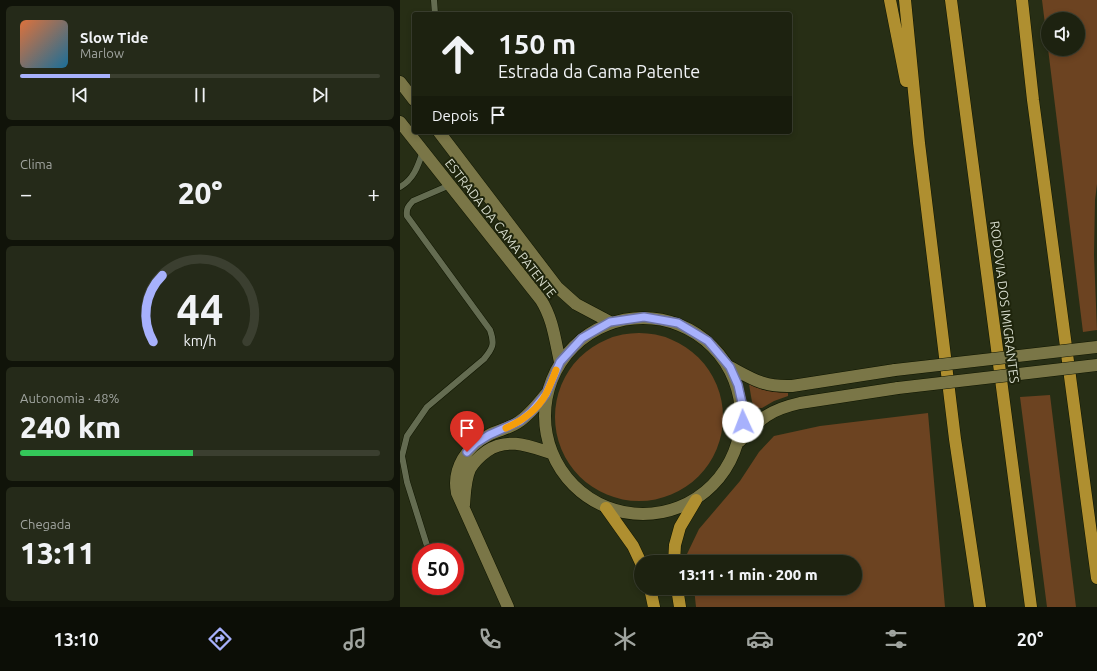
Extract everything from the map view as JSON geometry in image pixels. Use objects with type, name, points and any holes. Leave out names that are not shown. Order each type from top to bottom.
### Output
[{"type":"highway","points":[[890,0],[919,143]]},
{"type":"highway","points":[[905,0],[919,143],[955,440],[980,607]]},
{"type":"highway","name":"RODOVIA DOS IMIGRANTES","points":[[951,0],[1031,607]]},
{"type":"highway","points":[[1022,0],[1034,107],[1097,578]]},
{"type":"highway","points":[[674,555],[675,545],[680,527],[696,500]]},
{"type":"highway","points":[[606,508],[633,546],[637,555]]},
{"type":"highway","points":[[651,595],[654,607]]},
{"type":"highway","points":[[679,595],[680,607]]},
{"type":"main road","points":[[400,82],[412,97]]},
{"type":"main road","name":"ESTRADA DA CAMA PATENTE","points":[[400,122],[541,300],[548,311],[552,322],[560,362]]},
{"type":"main road","name":"ESTRADA DA CAMA PATENTE","points":[[441,134],[557,287],[576,304],[610,322]]},
{"type":"main road","points":[[508,607],[464,505],[457,493],[455,484],[457,472],[460,463],[467,452],[476,443],[489,435],[520,421],[531,412],[546,394],[560,362],[582,338],[610,322],[644,317],[678,323],[708,341],[730,367],[738,385],[742,403],[743,422],[740,441],[724,475],[696,500],[667,512],[659,513],[636,514],[606,508],[583,494],[564,476],[551,453],[544,424],[546,394]]},
{"type":"main road","points":[[730,367],[764,384],[792,386],[895,370],[1097,347]]},
{"type":"main road","points":[[740,441],[758,421],[772,411],[785,406],[898,388],[1097,365]]},
{"type":"main road","points":[[464,505],[466,481],[470,469],[480,456],[493,447],[508,443],[525,445],[551,453]]},
{"type":"lane","points":[[434,0],[435,12]]},
{"type":"lane","points":[[400,187],[409,181],[417,170],[423,151]]},
{"type":"lane","points":[[426,543],[407,482],[402,456],[407,436],[427,407],[484,359],[491,351],[493,340],[490,330],[407,216],[406,210],[413,200],[450,185]]},
{"type":"shaded area","points":[[1042,0],[1097,0],[1097,184],[1095,200],[1094,255],[1097,330],[1083,332],[1049,56],[1085,56],[1085,12],[1043,12]]},
{"type":"shaded area","points":[[631,333],[647,333],[671,339],[679,343],[692,352],[704,364],[717,385],[723,409],[723,425],[717,449],[709,464],[692,482],[671,495],[647,501],[631,501],[607,495],[592,487],[569,464],[561,449],[555,425],[555,409],[561,385],[569,370],[592,347],[607,339]]},
{"type":"shaded area","points":[[749,384],[768,391],[788,393],[788,396],[774,401],[762,408],[757,408],[752,402]]},
{"type":"shaded area","points":[[1050,395],[1076,607],[1047,607],[1020,397]]},
{"type":"shaded area","points":[[928,413],[945,607],[696,607],[695,595],[862,595],[862,555],[687,554],[699,529],[740,481],[759,452],[774,436],[820,426]]},
{"type":"slow traffic","points":[[506,428],[520,421],[531,412],[546,394],[556,370]]},
{"type":"route","points":[[467,452],[476,443],[489,435],[520,421],[531,412],[546,394],[560,362],[582,338],[610,322],[644,317],[678,323],[708,341],[730,367],[738,385],[742,403],[743,422]]}]
